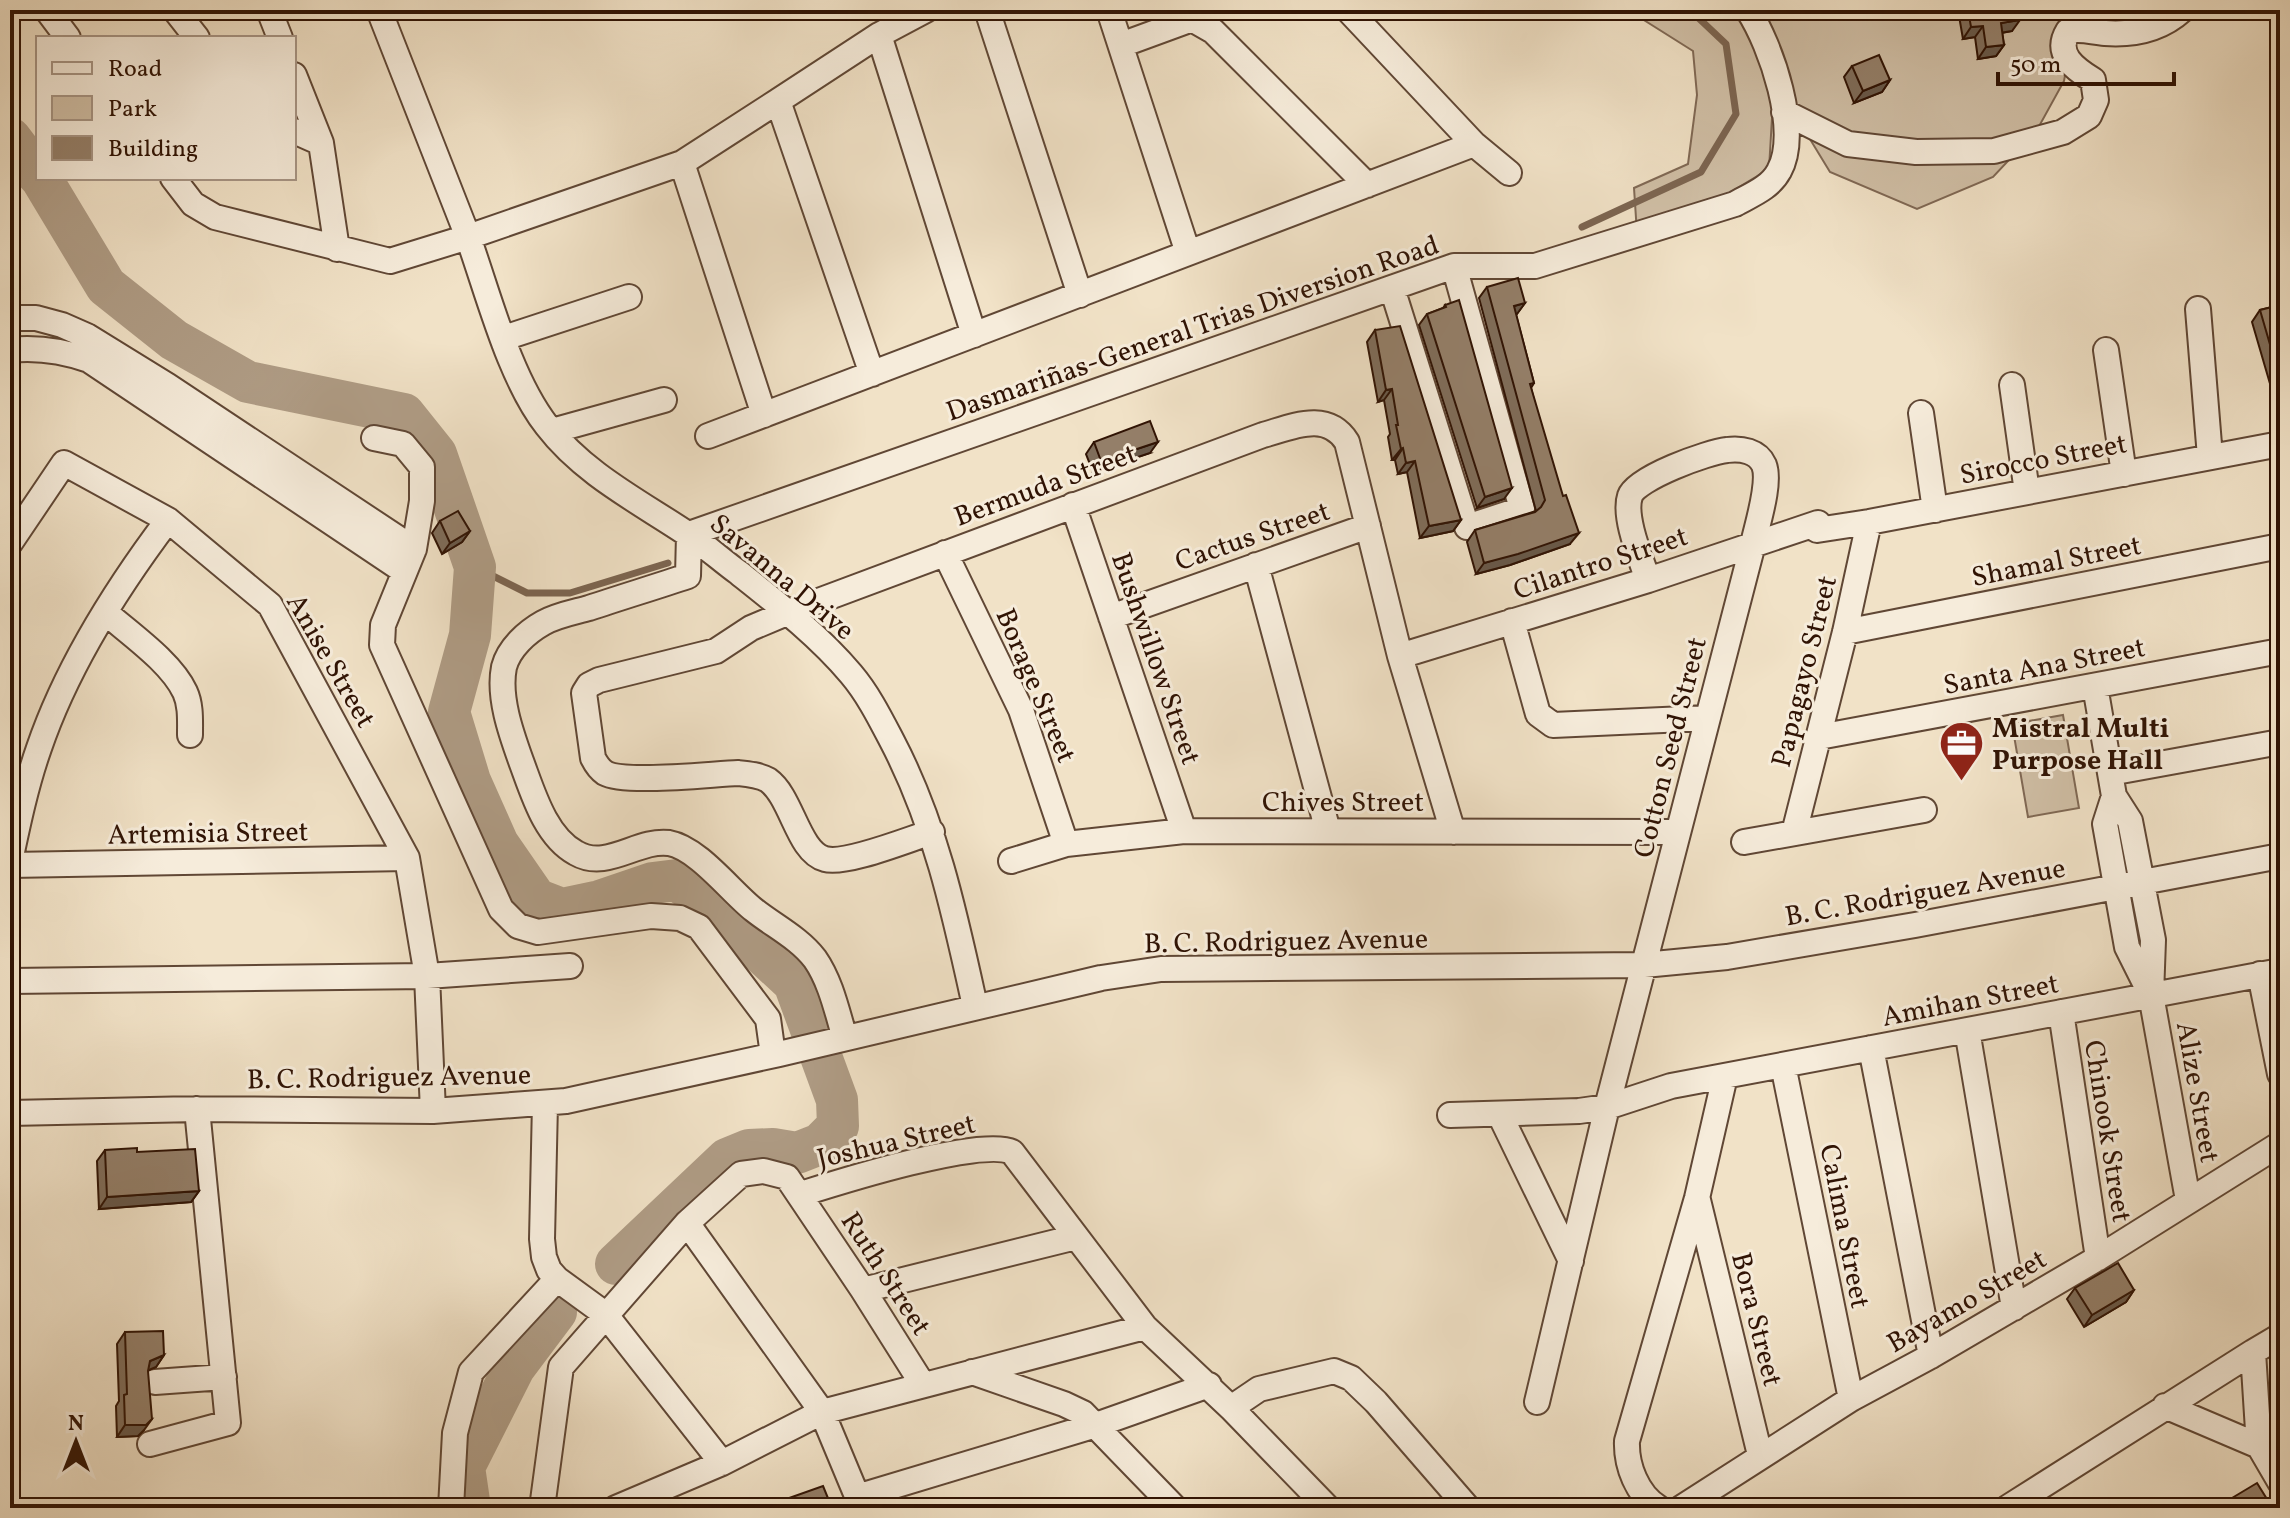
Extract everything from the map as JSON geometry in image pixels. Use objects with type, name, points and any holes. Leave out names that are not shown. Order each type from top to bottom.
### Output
[{"type":"street","points":[[47,10],[66,36]]},
{"type":"street","points":[[175,10],[195,36]]},
{"type":"street","points":[[269,10],[279,36]]},
{"type":"street","name":"Savanna Drive","points":[[379,10],[522,384],[552,431],[582,462],[689,534],[789,612],[852,675],[878,713],[900,755],[932,832],[952,901],[975,1006]]},
{"type":"street","points":[[175,180],[193,204],[215,217],[390,261],[682,163],[879,35],[926,10]]},
{"type":"street","points":[[987,10],[1080,295]]},
{"type":"street","points":[[1109,10],[1188,253]]},
{"type":"street","points":[[1348,10],[1474,144],[1509,173]]},
{"type":"street","name":"Dasmariñas-General Trias Diversion Road","points":[[689,534],[1454,266],[1535,266],[1735,204],[1765,187],[1778,174],[1787,149],[1784,112],[1768,46],[1748,10]]},
{"type":"street","points":[[1784,112],[1848,144],[1916,152],[1994,151],[2063,132],[2089,116],[2096,100],[2093,80],[2072,67],[2063,50],[2063,38],[2068,31],[2082,28],[2105,33],[2151,29],[2182,10]]},
{"type":"street","points":[[1121,45],[1192,19],[1213,31],[1367,185]]},
{"type":"street","points":[[879,35],[974,335]]},
{"type":"street","points":[[296,80],[321,143],[337,249]]},
{"type":"street","points":[[778,101],[872,374]]},
{"type":"street","points":[[296,132],[321,143]]},
{"type":"street","points":[[708,436],[1474,144]]},
{"type":"street","points":[[682,163],[764,415]]},
{"type":"street","points":[[1392,288],[1467,527],[1522,509],[1454,266]]},
{"type":"street","points":[[504,338],[629,297]]},
{"type":"street","points":[[2198,309],[2210,457]]},
{"type":"street","points":[[10,318],[36,318],[87,336],[168,386],[409,560]]},
{"type":"street","points":[[10,350],[51,350],[89,360],[409,560]]},
{"type":"street","points":[[2106,350],[2124,474]]},
{"type":"street","points":[[2012,385],[2027,492]]},
{"type":"street","points":[[552,431],[664,400]]},
{"type":"street","points":[[1921,413],[1935,510]]},
{"type":"street","name":"Bermuda Street","points":[[932,832],[852,857],[824,859],[807,845],[780,793],[768,780],[738,773],[619,777],[606,774],[598,768],[593,758],[583,704],[584,693],[589,685],[610,676],[716,651],[751,628],[789,612],[1263,435],[1309,423],[1326,424],[1339,430],[1347,442],[1368,526]]},
{"type":"street","points":[[374,438],[403,444],[422,467],[422,501],[409,560],[383,625],[382,645],[501,909],[518,926],[538,932],[651,916],[680,918],[699,927],[768,1019],[776,1055]]},
{"type":"street","name":"Sirocco Street","points":[[1818,526],[1869,522],[2280,444]]},
{"type":"street","name":"Cotton Seed Street","points":[[1537,1402],[1607,1107],[1753,544],[1765,484],[1764,466],[1756,455],[1744,450],[1726,450],[1653,475],[1639,484],[1630,497],[1632,529],[1648,580]]},
{"type":"street","name":"Anise Street","points":[[10,543],[64,463],[168,520],[270,605],[407,858],[427,976],[433,1111]]},
{"type":"street","name":"Bushwillow Street","points":[[1073,505],[1184,831]]},
{"type":"street","points":[[10,863],[21,807],[40,746],[71,673],[135,564],[168,520]]},
{"type":"street","name":"Papagayo Street","points":[[1794,833],[1845,632],[1869,522]]},
{"type":"street","points":[[1368,526],[1400,656],[1453,832]]},
{"type":"street","name":"Cactus Street","points":[[1111,617],[1368,526]]},
{"type":"street","name":"Cilantro Street","points":[[1400,656],[1818,526]]},
{"type":"street","points":[[689,534],[688,576],[545,622],[519,640],[504,666],[504,697],[513,739],[540,809],[559,841],[578,855],[602,859],[653,842],[673,844],[709,867],[751,908],[801,944],[815,960],[831,991],[841,1039]]},
{"type":"street","name":"Shamal Street","points":[[1845,632],[2280,546]]},
{"type":"street","name":"Borage Street","points":[[945,553],[1021,710],[1066,844]]},
{"type":"street","points":[[1256,565],[1328,831]]},
{"type":"street","points":[[105,612],[177,677],[186,694],[191,714],[190,735]]},
{"type":"street","points":[[1512,621],[1538,714],[1553,725],[1707,718]]},
{"type":"street","name":"Santa Ana Street","points":[[1819,737],[2280,651]]},
{"type":"street","points":[[2095,686],[2112,785],[2130,821],[2153,940],[2151,995]]},
{"type":"street","points":[[2112,785],[2280,742]]},
{"type":"street","points":[[2112,785],[2105,824],[2127,947],[2151,995]]},
{"type":"street","points":[[1744,842],[1924,810]]},
{"type":"street","name":"Chives Street","points":[[1011,861],[1066,844],[1184,831],[1678,832]]},
{"type":"street","name":"B. C. Rodriguez Avenue","points":[[10,1113],[197,1109],[433,1111],[566,1101],[1101,978],[1161,969],[1644,965],[1727,957],[2280,856]]},
{"type":"street","name":"Artemisia Street","points":[[10,863],[407,858]]},
{"type":"street","points":[[10,981],[427,976],[570,966]]},
{"type":"street","points":[[2270,972],[2280,1074]]},
{"type":"street","name":"Amihan Street","points":[[1450,1115],[1548,1114],[1607,1107],[1671,1086],[2270,972]]},
{"type":"street","name":"Alize Street","points":[[2151,995],[2188,1200]]},
{"type":"street","name":"Chinook Street","points":[[2061,1012],[2098,1258]]},
{"type":"street","points":[[1967,1030],[2014,1308]]},
{"type":"street","points":[[1871,1048],[1931,1356]]},
{"type":"street","name":"Calima Street","points":[[1783,1065],[1851,1399]]},
{"type":"street","points":[[1659,1508],[1644,1494],[1630,1468],[1627,1441],[1697,1198],[1725,1076]]},
{"type":"street","points":[[545,1103],[542,1239],[549,1270],[605,1314],[722,1463]]},
{"type":"street","points":[[150,1444],[228,1423],[197,1109]]},
{"type":"street","points":[[1500,1115],[1571,1261]]},
{"type":"street","name":"Bayamo Street","points":[[1681,1508],[1851,1399],[2014,1308],[2280,1144]]},
{"type":"street","name":"Joshua Street","points":[[801,1194],[884,1168],[987,1148],[1005,1149],[1019,1159],[1076,1237]]},
{"type":"street","points":[[542,1508],[561,1367],[687,1223],[741,1174],[775,1172],[787,1177],[801,1194]]},
{"type":"street","name":"Ruth Street","points":[[801,1194],[923,1385]]},
{"type":"street","name":"Bora Street","points":[[1697,1198],[1760,1455]]},
{"type":"street","points":[[687,1223],[822,1412],[859,1503],[1209,1385]]},
{"type":"street","points":[[863,1290],[1076,1237],[1145,1327],[1209,1385],[1328,1508]]},
{"type":"street","points":[[451,1508],[455,1433],[471,1372],[557,1279]]},
{"type":"street","points":[[616,1508],[722,1463],[822,1412],[1145,1327]]},
{"type":"street","points":[[2007,1508],[2280,1336]]},
{"type":"street","points":[[2253,1352],[2259,1446],[2280,1482]]},
{"type":"street","points":[[1231,1408],[1259,1389],[1334,1371],[1351,1378],[1376,1402],[1468,1508]]},
{"type":"street","points":[[972,1372],[1083,1413],[1175,1508]]},
{"type":"street","points":[[155,1382],[224,1377]]},
{"type":"street","points":[[2165,1406],[2259,1446]]},
{"type":"green space","points":[[1628,10],[2046,10],[2074,28],[2064,81],[2037,130],[1993,177],[1917,209],[1830,172],[1802,126],[1772,118],[1769,169],[1704,208],[1637,233],[1634,188],[1688,164],[1697,95],[1693,51]]},
{"type":"green space","points":[[2063,715],[2079,808],[2028,817],[2012,724]]},
{"type":"building","points":[[1968,10],[2018,10],[2020,20],[2001,23],[2004,45],[1986,47],[1983,26],[1971,27]]},
{"type":"building","points":[[1879,55],[1890,80],[1863,91],[1852,66]]},
{"type":"building","points":[[1518,278],[1525,303],[1514,306],[1534,383],[1530,384],[1563,496],[1566,495],[1579,533],[1484,563],[1475,530],[1535,512],[1545,500],[1487,287]]},
{"type":"building","points":[[1459,300],[1512,488],[1485,497],[1427,314]]},
{"type":"building","points":[[2280,305],[2280,379],[2260,310]]},
{"type":"building","points":[[1400,326],[1461,520],[1429,526],[1415,461],[1406,463],[1401,449],[1392,389],[1386,390],[1375,330]]},
{"type":"building","points":[[1150,421],[1158,442],[1101,461],[1094,442]]},
{"type":"building","points":[[458,511],[470,531],[450,543],[440,521]]},
{"type":"building","points":[[137,1148],[137,1152],[195,1149],[199,1191],[107,1197],[105,1150]]},
{"type":"building","points":[[2118,1263],[2134,1290],[2092,1315],[2075,1288]]},
{"type":"building","points":[[163,1331],[164,1355],[150,1361],[148,1371],[152,1419],[146,1425],[125,1425],[125,1332]]},
{"type":"building","points":[[2257,1483],[2270,1504],[2263,1508],[2238,1508],[2232,1498]]},
{"type":"building","points":[[823,1486],[832,1508],[761,1508]]},
{"type":"building","points":[[720,1500],[722,1508],[695,1508]]},
{"type":"waterway","points":[[1582,227],[1701,172],[1736,114],[1726,44],[1690,10]]},
{"type":"waterway","points":[[10,138],[36,172]]},
{"type":"waterway","points":[[42,180],[106,286],[174,340],[248,382],[404,414],[436,454],[475,567],[470,635],[449,712],[470,781],[498,844],[536,899],[562,909],[600,901],[653,883],[677,880],[705,901],[794,983],[837,1100],[838,1126],[820,1144],[797,1153],[773,1149],[749,1150],[727,1159],[616,1264]]},
{"type":"waterway","points":[[475,567],[527,593],[570,593],[668,563]]},
{"type":"waterway","points":[[470,1508],[464,1467],[514,1368],[556,1312]]},
{"type":"place","name":"Mistral Multi Purpose Hall","points":[[1961,782]]}]
